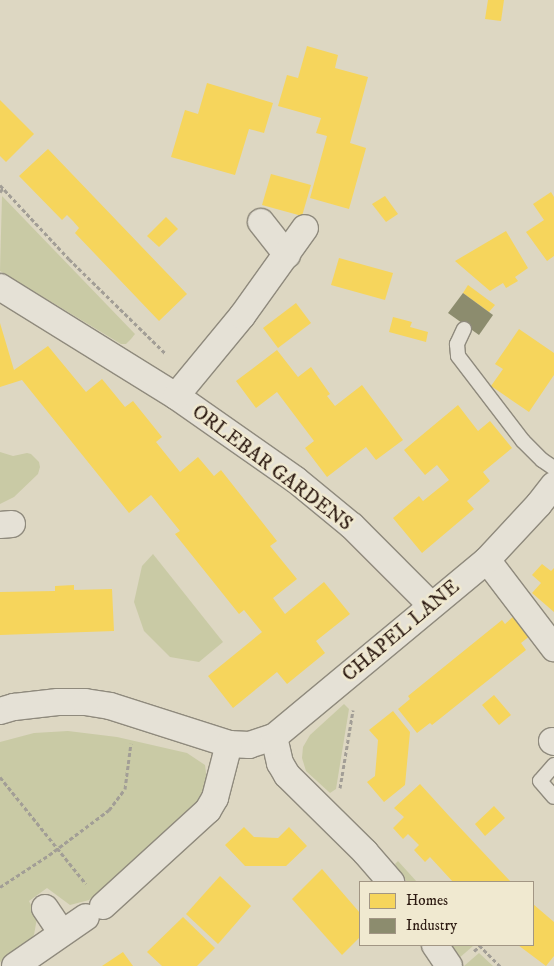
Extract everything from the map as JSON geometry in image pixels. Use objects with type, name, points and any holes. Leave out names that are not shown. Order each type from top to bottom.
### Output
[{"type":"street","points":[[261,222],[288,255]]},
{"type":"street","name":"ORLEBAR GARDENS","points":[[183,386],[242,316],[288,255],[305,228]]},
{"type":"street","name":"ORLEBAR GARDENS","points":[[0,287],[183,386],[326,504],[376,549],[431,605]]},
{"type":"street","name":"CHAPEL LANE","points":[[0,712],[14,707],[58,702],[110,706],[229,744],[249,746],[274,737],[487,560],[539,504],[554,484]]},
{"type":"street","points":[[487,560],[554,648]]},
{"type":"street","points":[[274,737],[280,763],[287,775],[365,852],[390,881]]},
{"type":"street","points":[[15,966],[95,911],[208,810],[215,798],[229,744]]},
{"type":"street","points":[[45,908],[62,933]]},
{"type":"street","points":[[436,946],[450,966]]},
{"type":"lane","points":[[464,329],[457,344],[458,356],[518,434],[542,460],[554,468]]},
{"type":"lane","points":[[554,749],[540,781],[554,797]]},
{"type":"path","points":[[0,185],[183,386]]},
{"type":"path","points":[[0,192],[3,188]]},
{"type":"path","points":[[334,823],[360,665]]},
{"type":"path","points":[[0,887],[59,848],[109,810],[125,789],[134,713]]},
{"type":"path","points":[[0,777],[59,848],[95,911]]},
{"type":"path","points":[[476,949],[479,946]]},
{"type":"path","points":[[481,946],[500,966]]},
{"type":"green space","points":[[2,196],[135,334],[126,344],[121,344],[0,271]]},
{"type":"green space","points":[[0,452],[13,456],[31,454],[39,462],[40,467],[38,474],[14,497],[0,504]]},
{"type":"green space","points":[[153,554],[223,642],[199,662],[170,657],[144,631],[134,602],[142,566]]},
{"type":"green space","points":[[344,704],[349,709],[336,789],[330,793],[306,771],[302,758],[303,747],[310,735]]},
{"type":"green space","points":[[68,731],[117,737],[187,753],[205,765],[207,781],[196,805],[171,831],[89,900],[70,905],[47,888],[29,901],[37,918],[34,935],[25,946],[0,962],[0,742],[34,733]]},
{"type":"green space","points":[[398,861],[416,881],[406,881],[395,864]]},
{"type":"green space","points":[[449,946],[473,946],[458,959]]},
{"type":"green space","points":[[479,953],[493,966],[464,966]]},
{"type":"building: Homes","points":[[488,0],[504,0],[501,21],[485,19]]},
{"type":"building: Homes","points":[[307,46],[338,55],[335,68],[368,77],[350,143],[366,148],[349,209],[310,198],[327,136],[316,133],[321,118],[278,106],[287,75],[298,78]]},
{"type":"building: Homes","points":[[207,83],[273,103],[264,133],[249,129],[235,175],[171,157],[185,110],[198,114]]},
{"type":"building: Homes","points":[[0,100],[34,134],[6,162],[0,156]]},
{"type":"building: Homes","points":[[48,149],[187,294],[159,321],[75,233],[79,228],[73,221],[67,215],[62,220],[19,176]]},
{"type":"building: Homes","points":[[271,174],[311,185],[302,216],[262,205]]},
{"type":"building: Homes","points":[[551,192],[554,197],[554,256],[547,261],[526,232],[544,220],[533,204]]},
{"type":"building: Homes","points":[[385,196],[398,214],[386,222],[372,204]]},
{"type":"building: Homes","points":[[166,217],[178,229],[159,247],[147,236]]},
{"type":"building: Homes","points":[[506,231],[528,268],[515,277],[518,281],[506,288],[503,283],[490,291],[455,261]]},
{"type":"building: Homes","points":[[339,258],[393,273],[385,300],[331,285]]},
{"type":"building: Homes","points":[[468,285],[495,305],[489,312],[463,293]]},
{"type":"building: Homes","points":[[296,303],[311,323],[278,348],[263,328]]},
{"type":"building: Homes","points":[[393,317],[412,322],[410,327],[428,332],[426,342],[389,332]]},
{"type":"building: Homes","points":[[0,323],[14,370],[48,346],[86,392],[102,379],[125,407],[133,401],[162,437],[156,442],[180,472],[198,457],[214,476],[221,470],[277,541],[270,546],[297,579],[273,598],[285,614],[324,582],[350,614],[316,641],[325,653],[287,684],[277,672],[233,708],[208,676],[262,632],[244,610],[239,614],[175,534],[180,531],[151,495],[129,513],[22,380],[0,387]]},
{"type":"building: Homes","points":[[519,329],[554,353],[554,375],[529,412],[491,386],[503,369],[495,364]]},
{"type":"building: Homes","points":[[277,350],[298,377],[311,367],[330,394],[327,396],[335,406],[362,385],[403,440],[376,460],[366,447],[327,477],[305,448],[314,441],[277,392],[256,408],[236,381]]},
{"type":"building: Homes","points":[[458,405],[478,431],[490,421],[512,448],[483,472],[490,481],[467,501],[474,509],[422,553],[393,518],[419,496],[423,501],[449,480],[437,465],[425,475],[404,450]]},
{"type":"building: Homes","points":[[542,564],[551,571],[554,568],[554,612],[532,593],[541,583],[532,575]]},
{"type":"building: Homes","points":[[74,585],[74,590],[112,589],[114,631],[0,635],[0,592],[55,591],[55,586]]},
{"type":"building: Homes","points":[[515,615],[531,635],[521,643],[526,650],[432,725],[430,723],[417,733],[398,709],[410,699],[408,696],[502,620],[505,624]]},
{"type":"building: Homes","points":[[494,695],[511,715],[499,725],[482,705]]},
{"type":"building: Homes","points":[[393,711],[410,732],[405,785],[384,802],[367,782],[375,776],[378,740],[369,730]]},
{"type":"building: Homes","points":[[420,784],[510,881],[452,881],[430,857],[425,862],[414,850],[419,845],[408,834],[403,839],[393,828],[404,817],[394,808]]},
{"type":"building: Homes","points":[[494,806],[505,818],[485,836],[475,824]]},
{"type":"building: Homes","points":[[244,827],[254,837],[278,838],[289,827],[307,846],[286,866],[245,866],[225,845]]},
{"type":"building: Homes","points":[[322,869],[359,912],[359,938],[342,955],[292,899]]},
{"type":"building: Homes","points":[[220,876],[251,906],[218,944],[186,914]]},
{"type":"building: Homes","points":[[534,905],[554,922],[554,956],[546,966],[519,946],[534,946]]},
{"type":"building: Homes","points":[[183,917],[215,948],[197,966],[162,966],[147,952]]},
{"type":"building: Homes","points":[[123,952],[133,966],[102,966]]},
{"type":"building: Industry","points":[[463,293],[493,315],[479,335],[448,313]]}]
